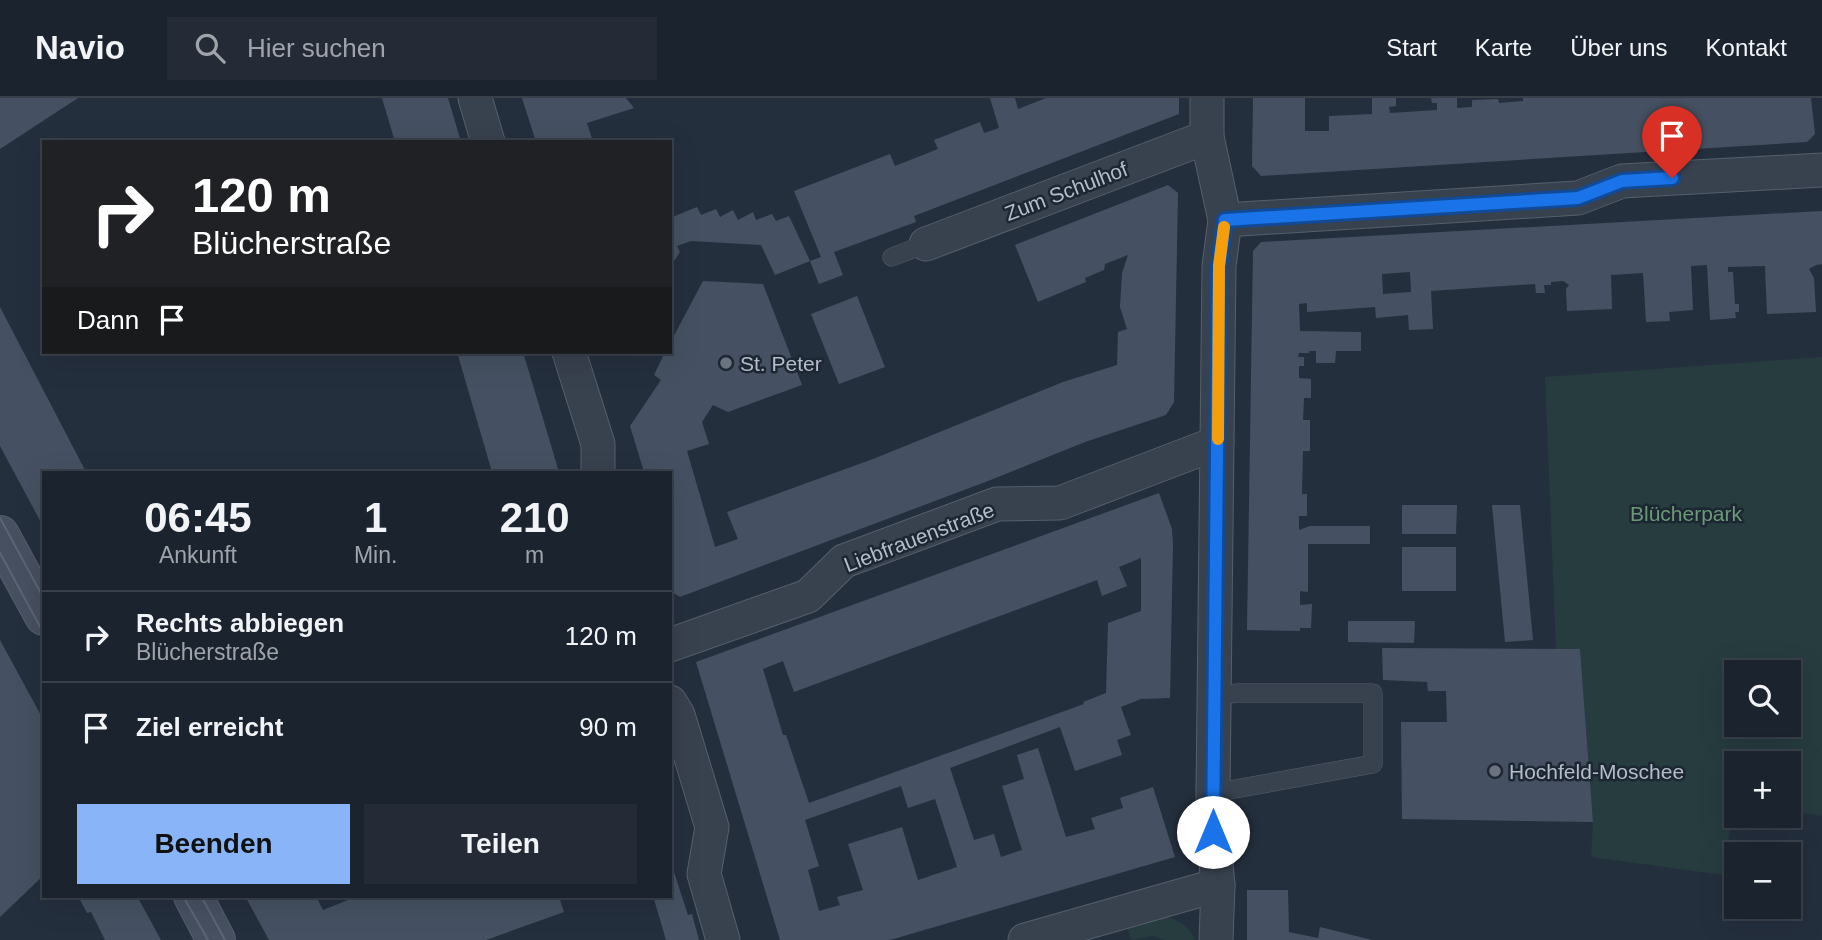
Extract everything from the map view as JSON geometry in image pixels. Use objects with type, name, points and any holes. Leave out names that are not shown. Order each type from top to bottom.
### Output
[{"type":"street","points":[[475,98],[487,140]]},
{"type":"street","points":[[1207,98],[1207,137],[1225,220],[1219,266],[1213,793],[1213,832],[1218,885],[1216,940]]},
{"type":"street","name":"Zum Schulhof","points":[[926,244],[1207,137]]},
{"type":"street","points":[[1225,220],[1578,198],[1622,181],[1822,170]]},
{"type":"street","points":[[570,354],[598,444],[598,471]]},
{"type":"street","name":"Liebfrauenstraße","points":[[672,644],[808,596],[844,561],[997,504],[1060,503],[1217,443]]},
{"type":"street","points":[[0,535],[42,612]]},
{"type":"street","points":[[672,705],[678,715],[712,827],[704,874],[723,940]]},
{"type":"street","points":[[1025,940],[1218,885]]},
{"type":"street","points":[[194,898],[216,940]]},
{"type":"lane","points":[[892,257],[926,244]]},
{"type":"lane","points":[[1213,793],[1373,764],[1373,693],[1214,695]]},
{"type":"green space","name":"Blücherpark","points":[[1822,357],[1822,816],[1801,813],[1801,751],[1724,751],[1724,828],[1730,828],[1728,842],[1724,842],[1723,875],[1591,857],[1593,822],[1580,649],[1556,649],[1545,377]]},
{"type":"green space","points":[[1156,915],[1180,922],[1189,929],[1195,940],[1166,940],[1152,936],[1133,940],[1130,937],[1127,926]]},
{"type":"building","points":[[0,98],[78,98],[0,149]]},
{"type":"building","points":[[382,98],[448,98],[460,140],[394,140]]},
{"type":"building","points":[[522,98],[626,98],[634,108],[587,123],[592,140],[535,140]]},
{"type":"building","points":[[990,98],[1015,98],[1018,109],[1046,98],[1179,98],[1179,114],[914,216],[916,222],[834,252],[843,275],[819,284],[810,261],[821,257],[794,191],[890,154],[895,166],[938,149],[934,140],[980,122],[984,133],[999,128]]},
{"type":"building","points":[[1253,98],[1305,98],[1305,131],[1329,131],[1329,116],[1372,114],[1372,98],[1396,98],[1396,106],[1389,107],[1390,113],[1437,110],[1437,103],[1432,103],[1431,98],[1457,98],[1457,108],[1472,107],[1472,100],[1498,99],[1499,103],[1523,101],[1523,98],[1811,98],[1815,134],[1807,142],[1261,176],[1252,166]]},
{"type":"building","points":[[1168,185],[1178,193],[1174,402],[1166,415],[1085,442],[680,597],[672,592],[672,471],[644,471],[630,426],[661,380],[654,375],[664,354],[672,354],[672,339],[703,281],[763,284],[802,385],[728,412],[713,405],[702,422],[709,444],[687,451],[715,547],[738,539],[727,512],[873,459],[1063,382],[1117,365],[1118,332],[1127,329],[1120,307],[1122,273],[1128,255],[1105,264],[1104,270],[1085,278],[1086,282],[1038,302],[1015,245]]},
{"type":"building","points":[[697,207],[701,215],[716,209],[720,217],[733,210],[738,220],[753,212],[756,220],[772,214],[776,221],[789,216],[810,261],[775,275],[761,245],[691,241],[677,246],[680,252],[672,264],[672,217]]},
{"type":"building","points":[[1822,211],[1822,264],[1809,269],[1814,278],[1816,312],[1767,314],[1765,266],[1728,267],[1728,272],[1733,272],[1735,304],[1739,304],[1739,312],[1735,312],[1736,318],[1710,320],[1707,265],[1691,266],[1693,310],[1669,312],[1670,321],[1646,322],[1643,273],[1611,275],[1612,309],[1567,311],[1566,289],[1569,285],[1563,281],[1544,285],[1545,293],[1536,293],[1535,284],[1431,291],[1433,329],[1409,330],[1408,315],[1376,318],[1375,307],[1307,312],[1307,303],[1299,304],[1300,331],[1361,332],[1361,351],[1336,351],[1335,363],[1316,363],[1316,351],[1299,353],[1298,357],[1304,357],[1304,366],[1299,366],[1299,378],[1311,379],[1311,398],[1304,398],[1303,420],[1310,420],[1310,451],[1303,451],[1302,494],[1307,494],[1307,516],[1299,516],[1299,530],[1310,526],[1370,526],[1370,544],[1308,544],[1308,592],[1300,591],[1300,605],[1312,604],[1311,628],[1300,628],[1300,631],[1247,630],[1253,251],[1261,242]],"holes":[[[1410,272],[1411,292],[1383,294],[1382,274]]]},
{"type":"building","points":[[857,296],[885,367],[839,384],[811,314]]},
{"type":"building","points":[[0,307],[85,471],[42,471],[42,524],[0,446]]},
{"type":"building","points":[[458,354],[524,354],[559,471],[492,471]]},
{"type":"building","points":[[1159,493],[1172,529],[1173,545],[1170,698],[1141,699],[1121,707],[1131,735],[1117,740],[1122,755],[1075,771],[1060,727],[950,768],[974,840],[994,834],[1001,857],[1022,850],[1002,786],[1024,779],[1017,755],[1038,748],[1066,837],[1095,829],[1091,818],[1123,808],[1120,798],[1153,787],[1175,857],[890,940],[780,940],[696,662]],"holes":[[[1141,558],[1141,611],[1108,623],[1106,693],[1083,702],[1084,704],[809,803],[786,735],[783,735],[763,669],[783,661],[794,692],[1097,580],[1102,596],[1127,586],[1119,567]],[[901,786],[908,808],[935,799],[957,867],[918,880],[902,827],[848,844],[863,890],[837,897],[840,905],[819,911],[808,870],[819,866],[805,820]]]},
{"type":"building","points":[[1402,505],[1457,505],[1456,534],[1402,534]]},
{"type":"building","points":[[1492,505],[1520,505],[1533,640],[1505,642]]},
{"type":"building","points":[[1402,547],[1456,547],[1456,591],[1402,591]]},
{"type":"building","points":[[1348,621],[1415,621],[1414,643],[1348,642]]},
{"type":"building","points":[[0,640],[42,717],[42,877],[0,917]]},
{"type":"building","name":"Hochfeld-Moschee","points":[[1382,648],[1580,649],[1593,822],[1402,819],[1401,722],[1447,722],[1446,691],[1428,691],[1427,682],[1383,680]]},
{"type":"building","points":[[672,869],[688,915],[692,914],[699,940],[666,940],[654,898],[672,898]]},
{"type":"building","points":[[1247,890],[1288,890],[1289,932],[1318,938],[1320,927],[1372,940],[1247,940]]},
{"type":"building","points":[[79,898],[138,898],[161,940],[105,940],[91,912],[87,913]]},
{"type":"building","points":[[246,898],[317,898],[323,910],[353,898],[564,898],[560,900],[564,912],[486,940],[269,940]]},
{"type":"tram line","points":[[0,518],[42,595]]},
{"type":"tram line","points":[[0,553],[42,630]]},
{"type":"tram line","points":[[184,898],[208,940]]},
{"type":"tram line","points":[[202,898],[225,940]]},
{"type":"slow traffic","points":[[1218,439],[1219,266],[1224,227]]},
{"type":"place","name":"St. Peter","points":[[726,363]]},
{"type":"place","name":"Hochfeld-Moschee","points":[[1495,771]]},
{"type":"route","points":[[1213,832],[1219,266],[1225,220],[1578,198],[1622,181],[1672,178]]}]
